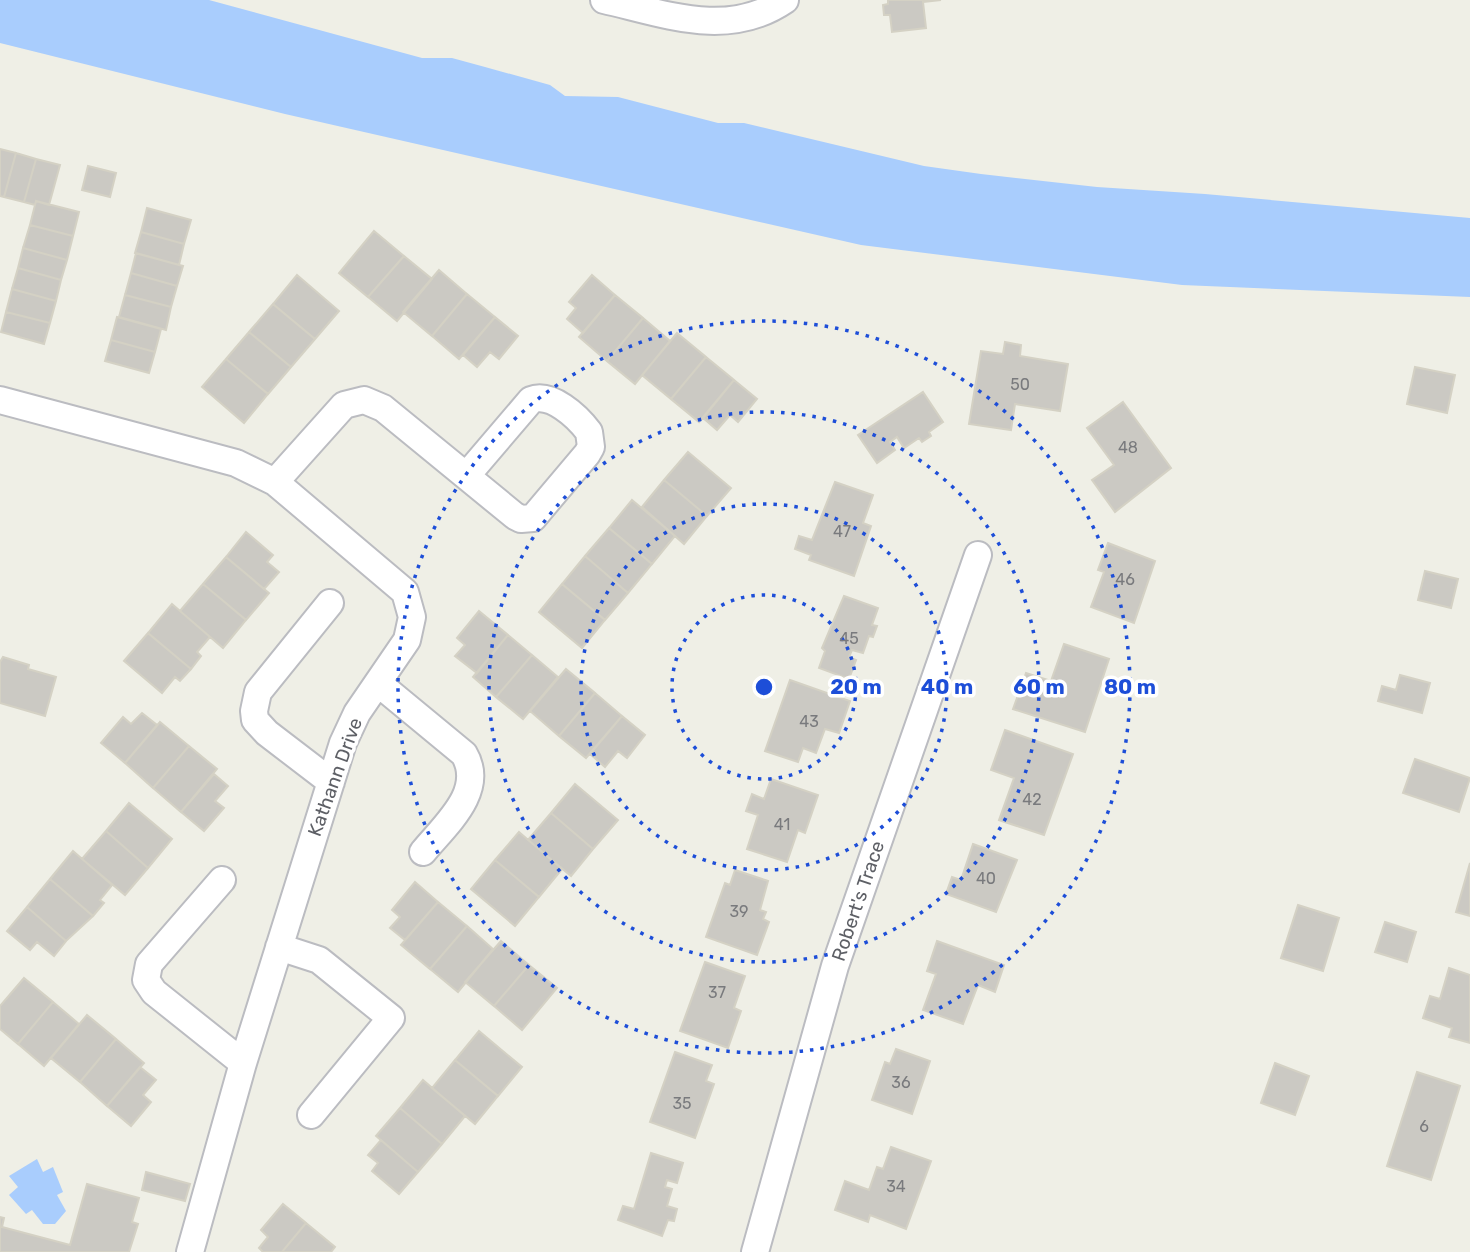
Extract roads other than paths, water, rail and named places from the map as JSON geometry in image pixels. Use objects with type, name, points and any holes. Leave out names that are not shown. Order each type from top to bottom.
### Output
[{"type":"street","points":[[604,0],[717,23],[747,18],[785,0]]},
{"type":"street","points":[[275,482],[344,405],[364,400],[383,408],[515,516],[533,518],[587,454],[591,447],[589,432],[554,401],[538,398],[531,400],[467,475]]},
{"type":"street","name":"Kathann Drive","points":[[0,400],[223,459],[275,482],[405,592],[410,604],[411,630],[398,656],[357,713],[331,782],[243,1063],[190,1252]]},
{"type":"street","name":"Robert's Trace","points":[[755,1252],[835,966],[978,555]]},
{"type":"street","points":[[330,603],[258,692],[254,712],[256,720],[267,733],[331,782]]},
{"type":"street","points":[[378,683],[464,754],[470,764],[472,774],[469,793],[423,852]]},
{"type":"street","points":[[222,880],[149,964],[146,981],[154,992],[243,1063]]},
{"type":"street","points":[[279,947],[319,960],[391,1018],[311,1115]]},
{"type":"water","points":[[0,0],[209,0],[422,58],[452,58],[550,85],[565,96],[618,97],[718,123],[744,123],[924,166],[1097,187],[1470,218],[1470,297],[1182,285],[861,245],[285,114],[0,43]]},
{"type":"water","points":[[37,1159],[43,1172],[53,1167],[63,1192],[57,1195],[66,1211],[55,1224],[43,1224],[32,1210],[26,1214],[9,1195],[18,1187],[9,1176]]}]
